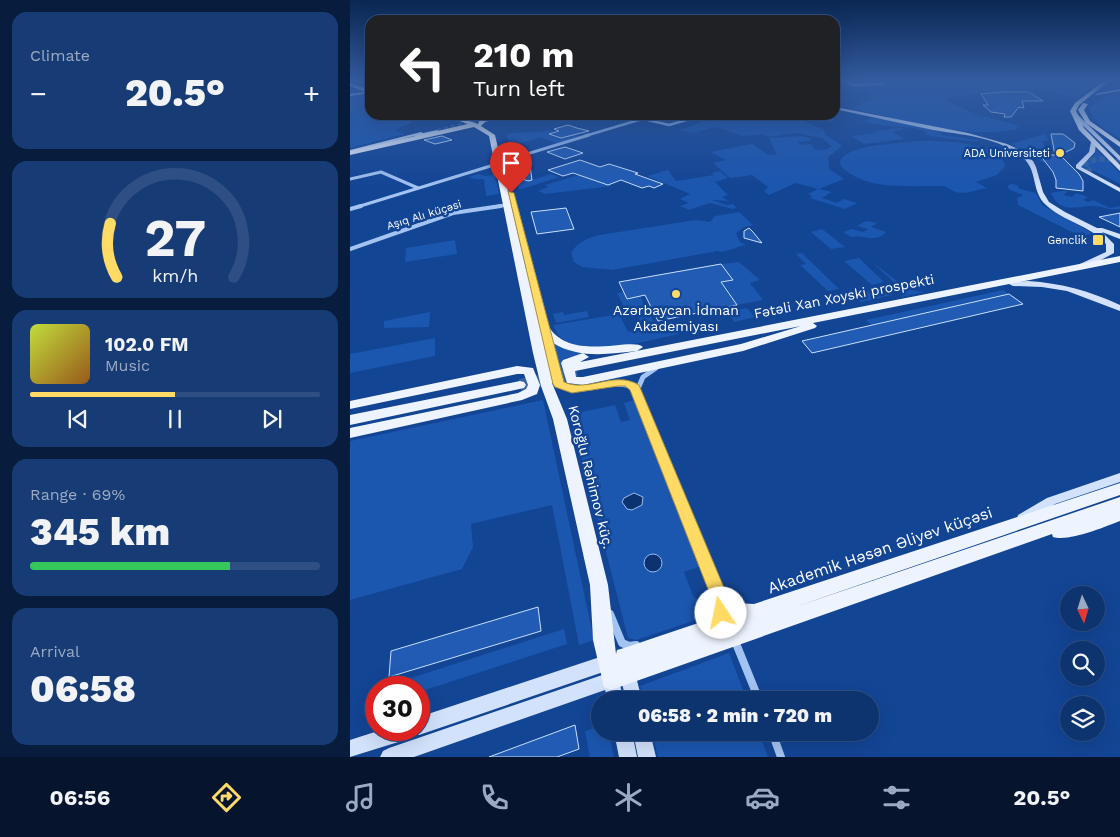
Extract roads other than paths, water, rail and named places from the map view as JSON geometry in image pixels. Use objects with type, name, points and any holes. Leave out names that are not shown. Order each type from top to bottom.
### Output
[{"type":"main road","points":[[1076,116],[1081,129],[1120,169]]},
{"type":"main road","points":[[1084,116],[1088,122],[1120,145]]},
{"type":"main road","points":[[350,153],[455,120]]},
{"type":"main road","name":"Koroğlu Rəhimov küç.","points":[[467,120],[496,132],[498,163],[536,343],[547,386],[556,407],[599,585],[603,640],[618,669]]},
{"type":"main road","points":[[350,153],[466,125],[479,124],[486,120]]},
{"type":"main road","name":"Koroğlu Rəhimov küç.","points":[[498,163],[557,380]]},
{"type":"main road","name":"Fətəli Xan Xoyski prospekti","points":[[576,370],[1120,258]]},
{"type":"main road","name":"Fətəli Xan Xoyski prospekti","points":[[814,322],[1120,264]]},
{"type":"main road","points":[[814,322],[763,342],[578,382],[569,378],[566,365],[569,361],[735,328],[814,322]]},
{"type":"main road","points":[[543,325],[555,340],[572,347],[601,350],[637,347]]},
{"type":"main road","points":[[350,433],[519,382],[528,365],[534,359],[536,343]]},
{"type":"main road","points":[[350,412],[519,382]]},
{"type":"main road","points":[[350,420],[519,382]]},
{"type":"main road","points":[[350,405],[519,382],[547,396],[556,407]]},
{"type":"main road","name":"Akademik Həsən Əliyev küçəsi","points":[[618,669],[734,638],[1012,534],[1120,489]]},
{"type":"main road","name":"Akademik Həsən Əliyev küçəsi","points":[[618,669],[771,608],[1120,503]]},
{"type":"main road","points":[[1012,534],[1090,526],[1120,515]]},
{"type":"main road","points":[[722,602],[726,608],[735,612],[771,608]]},
{"type":"street","points":[[876,116],[997,142],[1031,157],[1040,167],[1044,192],[1052,202],[1086,222],[1120,238]]},
{"type":"street","points":[[1076,116],[1120,159]]},
{"type":"street","points":[[350,209],[639,120]]},
{"type":"street","points":[[646,120],[669,125],[686,120]]},
{"type":"street","points":[[1088,122],[1120,152]]},
{"type":"street","points":[[350,153],[435,130]]},
{"type":"street","points":[[997,142],[1026,157],[1035,167],[1038,192],[1045,202],[1057,211],[1100,234],[1110,244],[1110,253],[1080,267]]},
{"type":"street","points":[[1093,142],[1092,152],[1078,166],[1079,168],[1120,188]]},
{"type":"street","points":[[350,172],[357,177]]},
{"type":"street","points":[[350,179],[378,172],[418,188]]},
{"type":"street","points":[[1091,172],[1120,188]]},
{"type":"street","name":"Aşıq Alı küçəsi","points":[[350,249],[453,213],[506,204]]},
{"type":"street","points":[[1013,284],[1049,284],[1069,287],[1120,308]]},
{"type":"street","points":[[637,391],[640,380],[647,373],[669,362]]},
{"type":"street","points":[[557,380],[562,387],[572,390],[624,382],[637,391],[722,602],[721,613],[714,619],[629,646],[620,640],[599,585]]},
{"type":"street","points":[[1012,534],[1051,501],[1120,477]]},
{"type":"street","points":[[734,638],[755,691]]},
{"type":"street","points":[[617,691],[618,669]]},
{"type":"street","points":[[618,669],[629,691]]},
{"type":"street","name":"Akademik Həsən Əliyev küçəsi","points":[[430,723],[618,669]]},
{"type":"street","name":"Akademik Həsən Əliyev küçəsi","points":[[389,757],[618,669]]},
{"type":"street","points":[[350,749],[374,741]]},
{"type":"street","points":[[625,741],[628,757]]},
{"type":"street","points":[[643,741],[647,757]]},
{"type":"street","points":[[775,741],[781,757]]},
{"type":"tunnel","points":[[437,131],[480,120]]},
{"type":"tunnel","points":[[1091,172],[1085,166],[1087,162],[1098,159],[1120,160]]},
{"type":"tunnel","points":[[520,385],[577,373]]},
{"type":"place","name":"ADA Universiteti","points":[[1060,153]]},
{"type":"place","name":"Gənclik","points":[[1098,240]]},
{"type":"place","name":"Azərbaycan İdman Akademiyası","points":[[676,294]]}]
